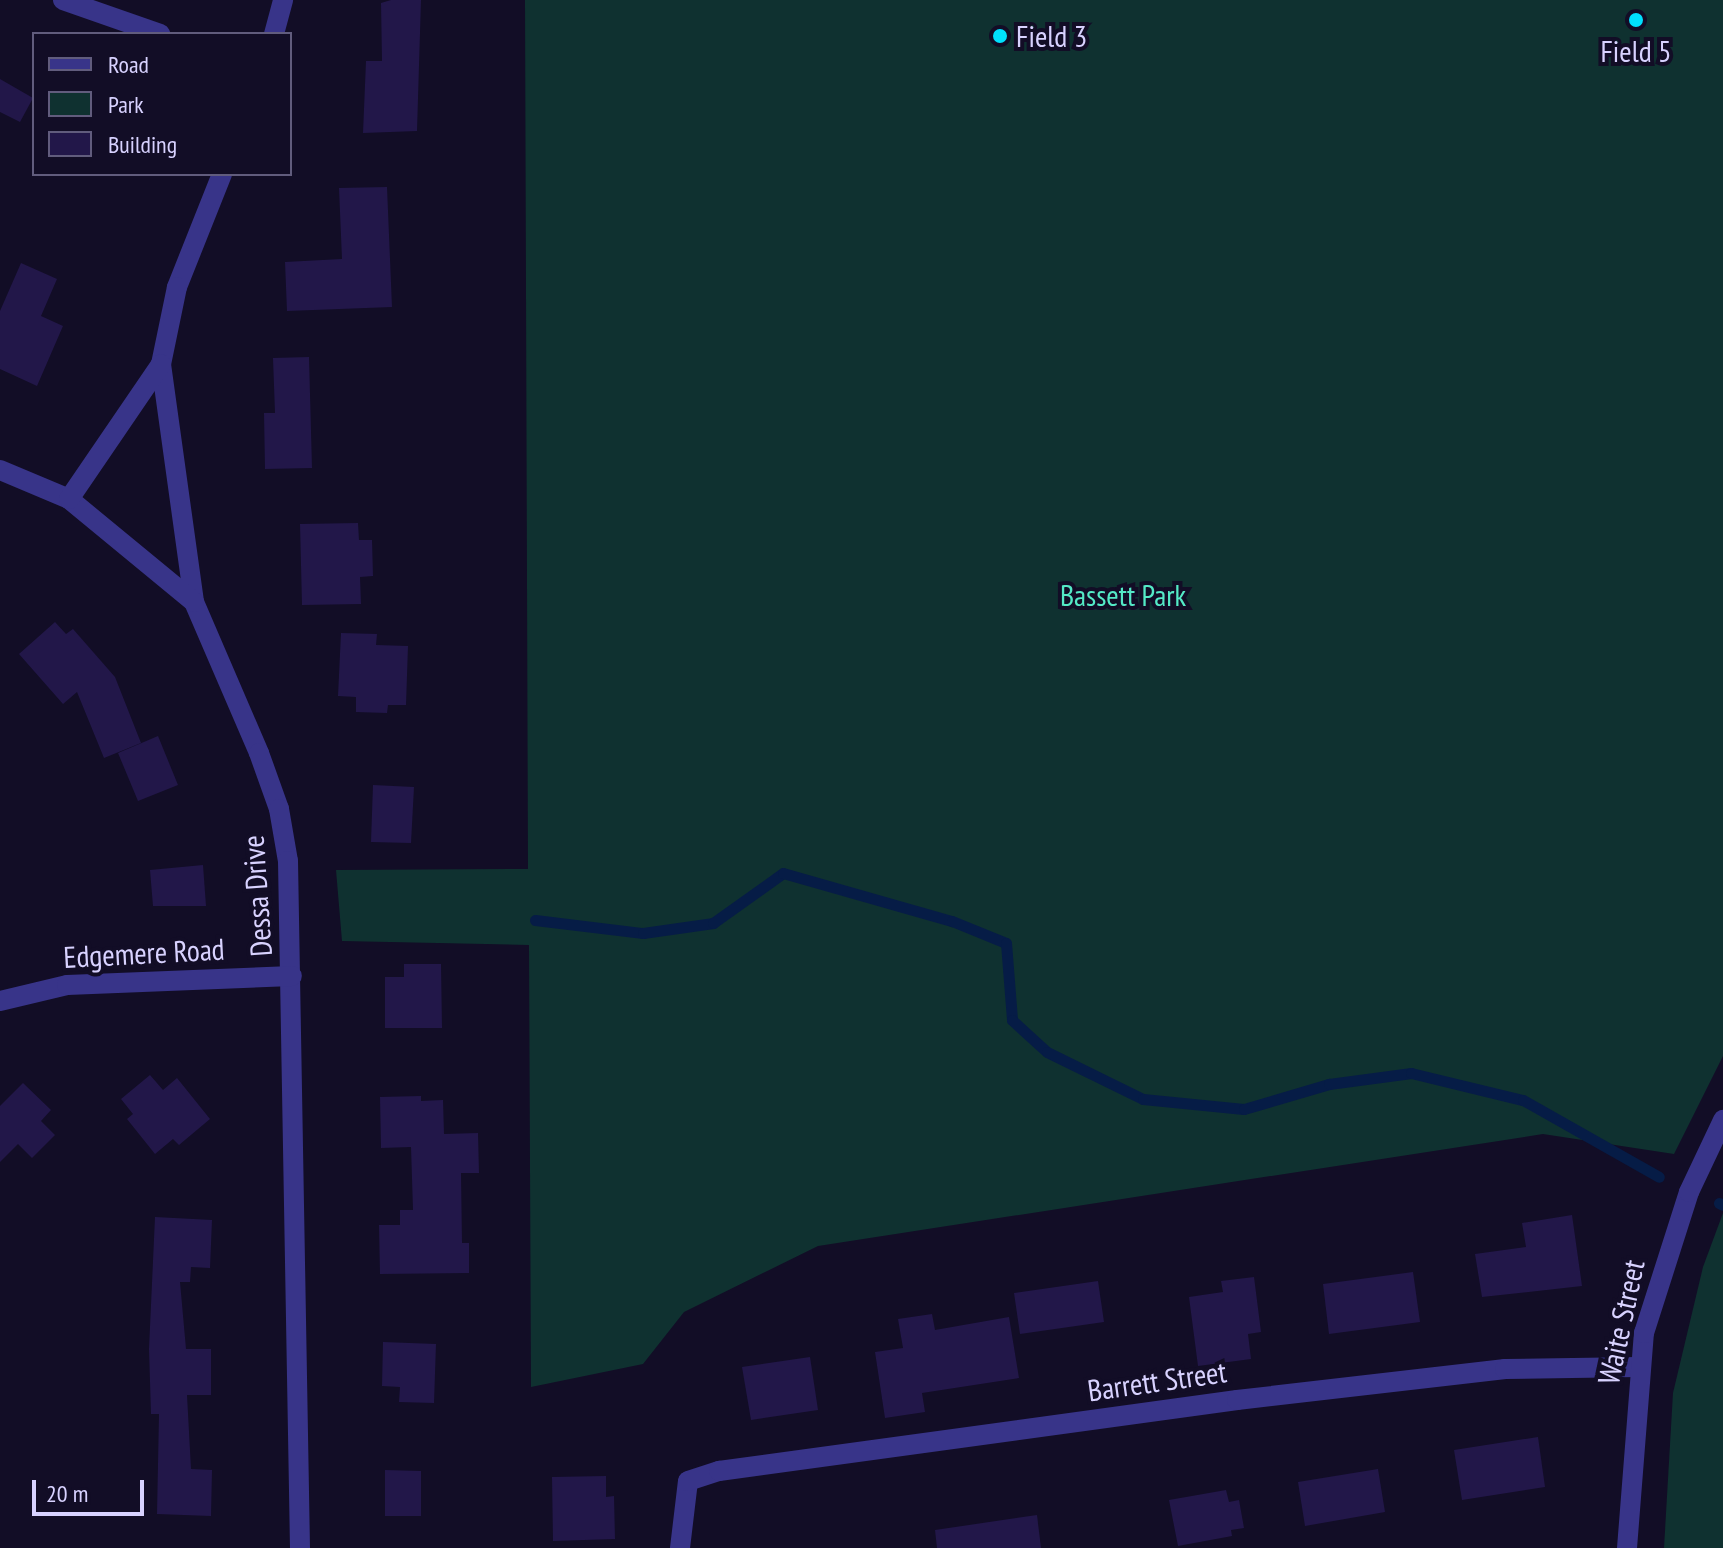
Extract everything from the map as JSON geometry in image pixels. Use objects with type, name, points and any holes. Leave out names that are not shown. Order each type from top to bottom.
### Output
[{"type":"street","points":[[63,0],[154,32]]},
{"type":"street","points":[[275,32],[283,0]]},
{"type":"street","name":"Dessa Drive","points":[[221,176],[177,287],[161,364],[194,602],[279,809],[288,861],[300,1548]]},
{"type":"street","points":[[69,499],[161,364]]},
{"type":"street","points":[[0,470],[69,499],[194,602]]},
{"type":"street","name":"Edgemere Road","points":[[0,1001],[67,985],[292,976]]},
{"type":"street","name":"Waite Street","points":[[1627,1548],[1638,1367],[1663,1262],[1723,1120]]},
{"type":"street","name":"Barrett Street","points":[[680,1548],[688,1481],[719,1471],[1237,1400],[1505,1369],[1638,1367]]},
{"type":"green space","name":"Bassett Park","points":[[525,0],[1723,0],[1723,1056],[1674,1154],[1543,1134],[818,1246],[684,1312],[643,1364],[531,1387],[529,945],[342,941],[336,870],[528,869]]},
{"type":"green space","points":[[1723,1213],[1723,1548],[1664,1548],[1673,1393],[1703,1267]]},
{"type":"building","points":[[421,0],[417,131],[363,133],[366,61],[382,61],[381,3]]},
{"type":"building","points":[[0,79],[32,97],[20,122],[0,112]]},
{"type":"building","points":[[387,187],[392,307],[287,311],[285,262],[342,259],[339,188]]},
{"type":"building","points":[[21,263],[57,279],[41,316],[63,326],[37,386],[0,369],[0,311]]},
{"type":"building","points":[[309,357],[312,468],[265,469],[264,413],[275,413],[273,358]]},
{"type":"building","points":[[358,523],[359,540],[372,540],[373,576],[360,577],[361,604],[302,605],[300,524]]},
{"type":"building","points":[[55,622],[66,634],[73,629],[115,677],[141,743],[104,758],[77,692],[63,704],[19,654]]},
{"type":"building","points":[[341,633],[377,634],[376,645],[408,646],[406,705],[388,705],[387,713],[356,712],[356,697],[338,696]]},
{"type":"building","points":[[158,736],[178,785],[138,801],[118,753]]},
{"type":"building","points":[[373,785],[414,787],[411,843],[371,842]]},
{"type":"building","points":[[203,865],[206,906],[153,906],[150,870]]},
{"type":"building","points":[[404,964],[441,964],[442,1028],[385,1028],[385,977],[404,977]]},
{"type":"building","points":[[150,1075],[163,1090],[177,1078],[210,1119],[179,1145],[173,1139],[155,1154],[127,1119],[133,1114],[121,1099]]},
{"type":"building","points":[[23,1083],[51,1110],[41,1121],[55,1135],[32,1158],[18,1144],[0,1162],[0,1106]]},
{"type":"building","points":[[421,1096],[421,1101],[443,1100],[444,1134],[478,1133],[479,1173],[461,1173],[462,1243],[469,1243],[469,1273],[380,1274],[379,1225],[400,1225],[400,1210],[413,1210],[411,1147],[381,1148],[380,1097]]},
{"type":"building","points":[[1572,1215],[1582,1286],[1482,1297],[1475,1254],[1526,1247],[1522,1223]]},
{"type":"building","points":[[155,1217],[212,1220],[210,1268],[191,1267],[190,1282],[180,1282],[186,1349],[211,1349],[211,1395],[187,1395],[191,1469],[212,1470],[211,1516],[157,1514],[159,1414],[151,1414],[149,1349]]},
{"type":"building","points":[[1413,1272],[1420,1322],[1329,1334],[1323,1284]]},
{"type":"building","points":[[1254,1277],[1261,1332],[1248,1334],[1251,1359],[1198,1366],[1189,1297],[1223,1292],[1221,1281]]},
{"type":"building","points":[[1098,1281],[1104,1322],[1020,1334],[1014,1293]]},
{"type":"building","points":[[932,1314],[935,1330],[1009,1317],[1019,1378],[922,1393],[925,1412],[885,1418],[875,1352],[903,1348],[898,1319]]},
{"type":"building","points":[[383,1342],[436,1344],[434,1403],[399,1402],[400,1387],[382,1386]]},
{"type":"building","points":[[810,1357],[818,1410],[751,1420],[742,1367]]},
{"type":"building","points":[[1538,1437],[1545,1487],[1462,1500],[1454,1450]]},
{"type":"building","points":[[1378,1469],[1385,1512],[1305,1526],[1298,1482]]},
{"type":"building","points":[[385,1470],[421,1471],[421,1516],[385,1516]]},
{"type":"building","points":[[606,1476],[606,1497],[614,1496],[615,1539],[553,1541],[552,1477]]},
{"type":"building","points":[[1226,1490],[1229,1502],[1239,1500],[1244,1528],[1231,1530],[1232,1536],[1178,1546],[1169,1500]]},
{"type":"building","points":[[1037,1515],[1041,1548],[937,1548],[935,1530]]},
{"type":"waterway","points":[[535,920],[643,933],[713,923],[783,873],[952,921],[1006,943],[1012,1020],[1047,1052],[1143,1099],[1244,1109],[1329,1084],[1411,1073],[1523,1100],[1659,1177]]},
{"type":"waterway","points":[[1719,1203],[1723,1205]]},
{"type":"place","name":"Field 5","points":[[1636,20]]},
{"type":"place","name":"Field 3","points":[[1000,36]]}]
